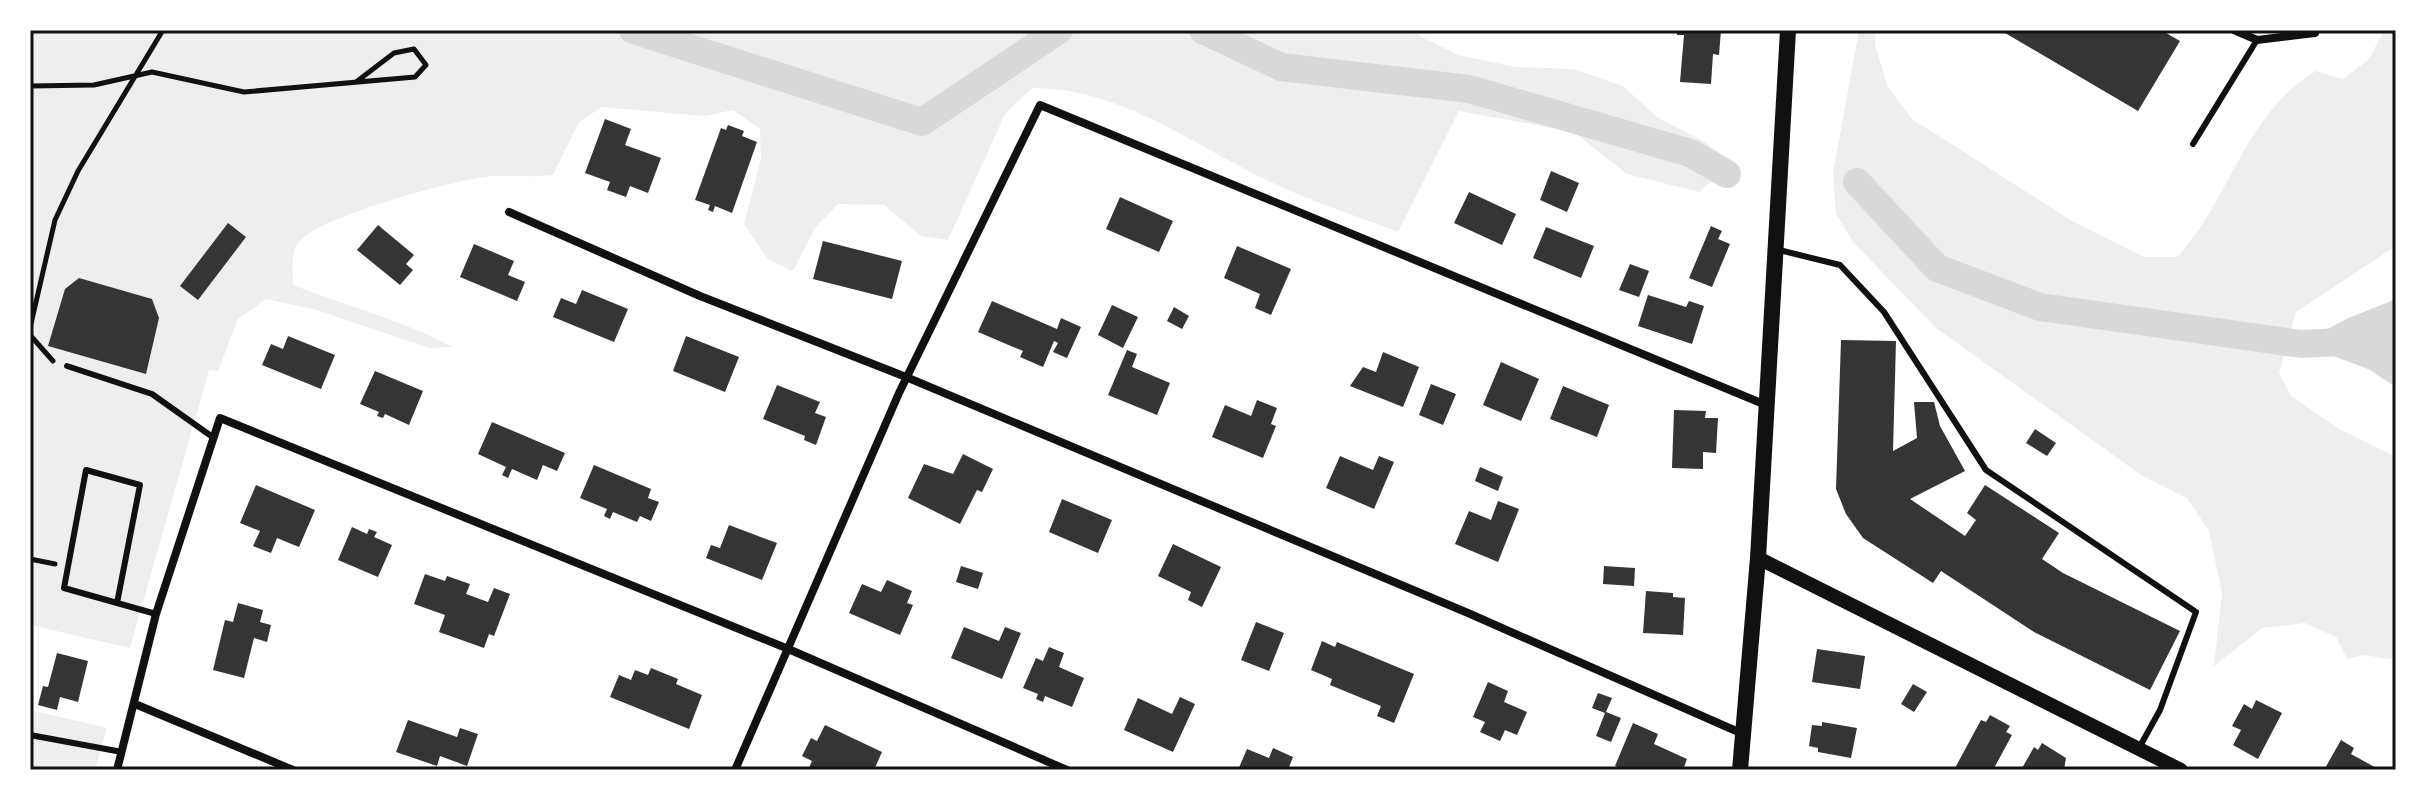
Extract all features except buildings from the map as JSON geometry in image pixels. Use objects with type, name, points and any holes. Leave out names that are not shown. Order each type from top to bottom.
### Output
[{"type":"main road","points":[[1740,770],[1758,558],[1788,30]]},
{"type":"street","points":[[2234,30],[2257,40],[2317,31]]},
{"type":"street","points":[[735,770],[906,377],[1040,105],[1766,405]]},
{"type":"street","points":[[509,212],[700,296],[906,377],[1468,613],[1743,734]]},
{"type":"street","points":[[117,770],[156,614],[220,418],[786,648],[1067,770]]},
{"type":"street","points":[[1758,558],[2181,770]]},
{"type":"street","points":[[135,704],[293,770]]},
{"type":"lane","points":[[2193,144],[2257,40]]},
{"type":"lane","points":[[1776,249],[1840,265],[1884,312],[1986,470],[2196,612],[2160,710],[2139,749]]},
{"type":"lane","points":[[67,366],[152,394],[214,438]]},
{"type":"lane","points":[[117,603],[140,485],[86,470],[64,588],[117,603],[156,614]]},
{"type":"lane","points":[[30,735],[122,752]]},
{"type":"path","points":[[30,328],[55,220],[78,171],[163,30]]},
{"type":"path","points":[[30,86],[71,88],[163,73],[244,92],[415,77],[426,65],[414,49],[401,50],[356,82]]},
{"type":"path","points":[[30,335],[54,362],[67,366]]},
{"type":"shaded area","points":[[30,30],[1408,30],[1458,55],[1516,67],[1573,69],[1623,86],[1657,117],[1703,141],[1736,165],[1725,184],[1710,182],[1699,192],[1627,174],[1574,132],[1459,111],[1398,232],[1273,183],[1127,108],[1064,90],[1032,88],[1005,114],[948,240],[921,236],[884,205],[838,204],[815,228],[793,271],[768,259],[744,224],[761,159],[760,129],[733,110],[704,116],[602,107],[579,122],[553,175],[494,176],[444,185],[357,212],[311,232],[299,242],[293,257],[293,285],[394,321],[453,347],[429,348],[317,310],[266,299],[238,319],[218,371],[209,370],[130,648],[30,625]]},
{"type":"shaded area","points":[[1859,30],[1876,30],[1875,45],[1888,87],[1912,119],[2072,221],[2144,257],[2177,257],[2211,210],[2255,133],[2292,88],[2316,71],[2343,79],[2369,59],[2384,30],[2396,30],[2396,246],[2296,312],[2279,373],[2291,396],[2339,429],[2396,457],[2396,660],[2364,655],[2347,659],[2336,637],[2305,623],[2262,628],[2214,666],[2222,593],[2209,531],[2187,498],[2141,475],[1936,328],[1853,242],[1836,214],[1833,173]]},
{"type":"shaded area","points":[[2396,299],[2396,387],[2368,369],[2301,344],[2346,319]]},
{"type":"shaded area","points":[[30,710],[107,728],[95,770],[30,770]]},
{"type":"waterway","points":[[633,30],[922,122],[1059,30]]},
{"type":"waterway","points":[[1203,30],[1281,67],[1469,89],[1690,153],[1727,174]]},
{"type":"waterway","points":[[1857,182],[1937,268],[2040,307],[2301,344],[2396,339]]}]
